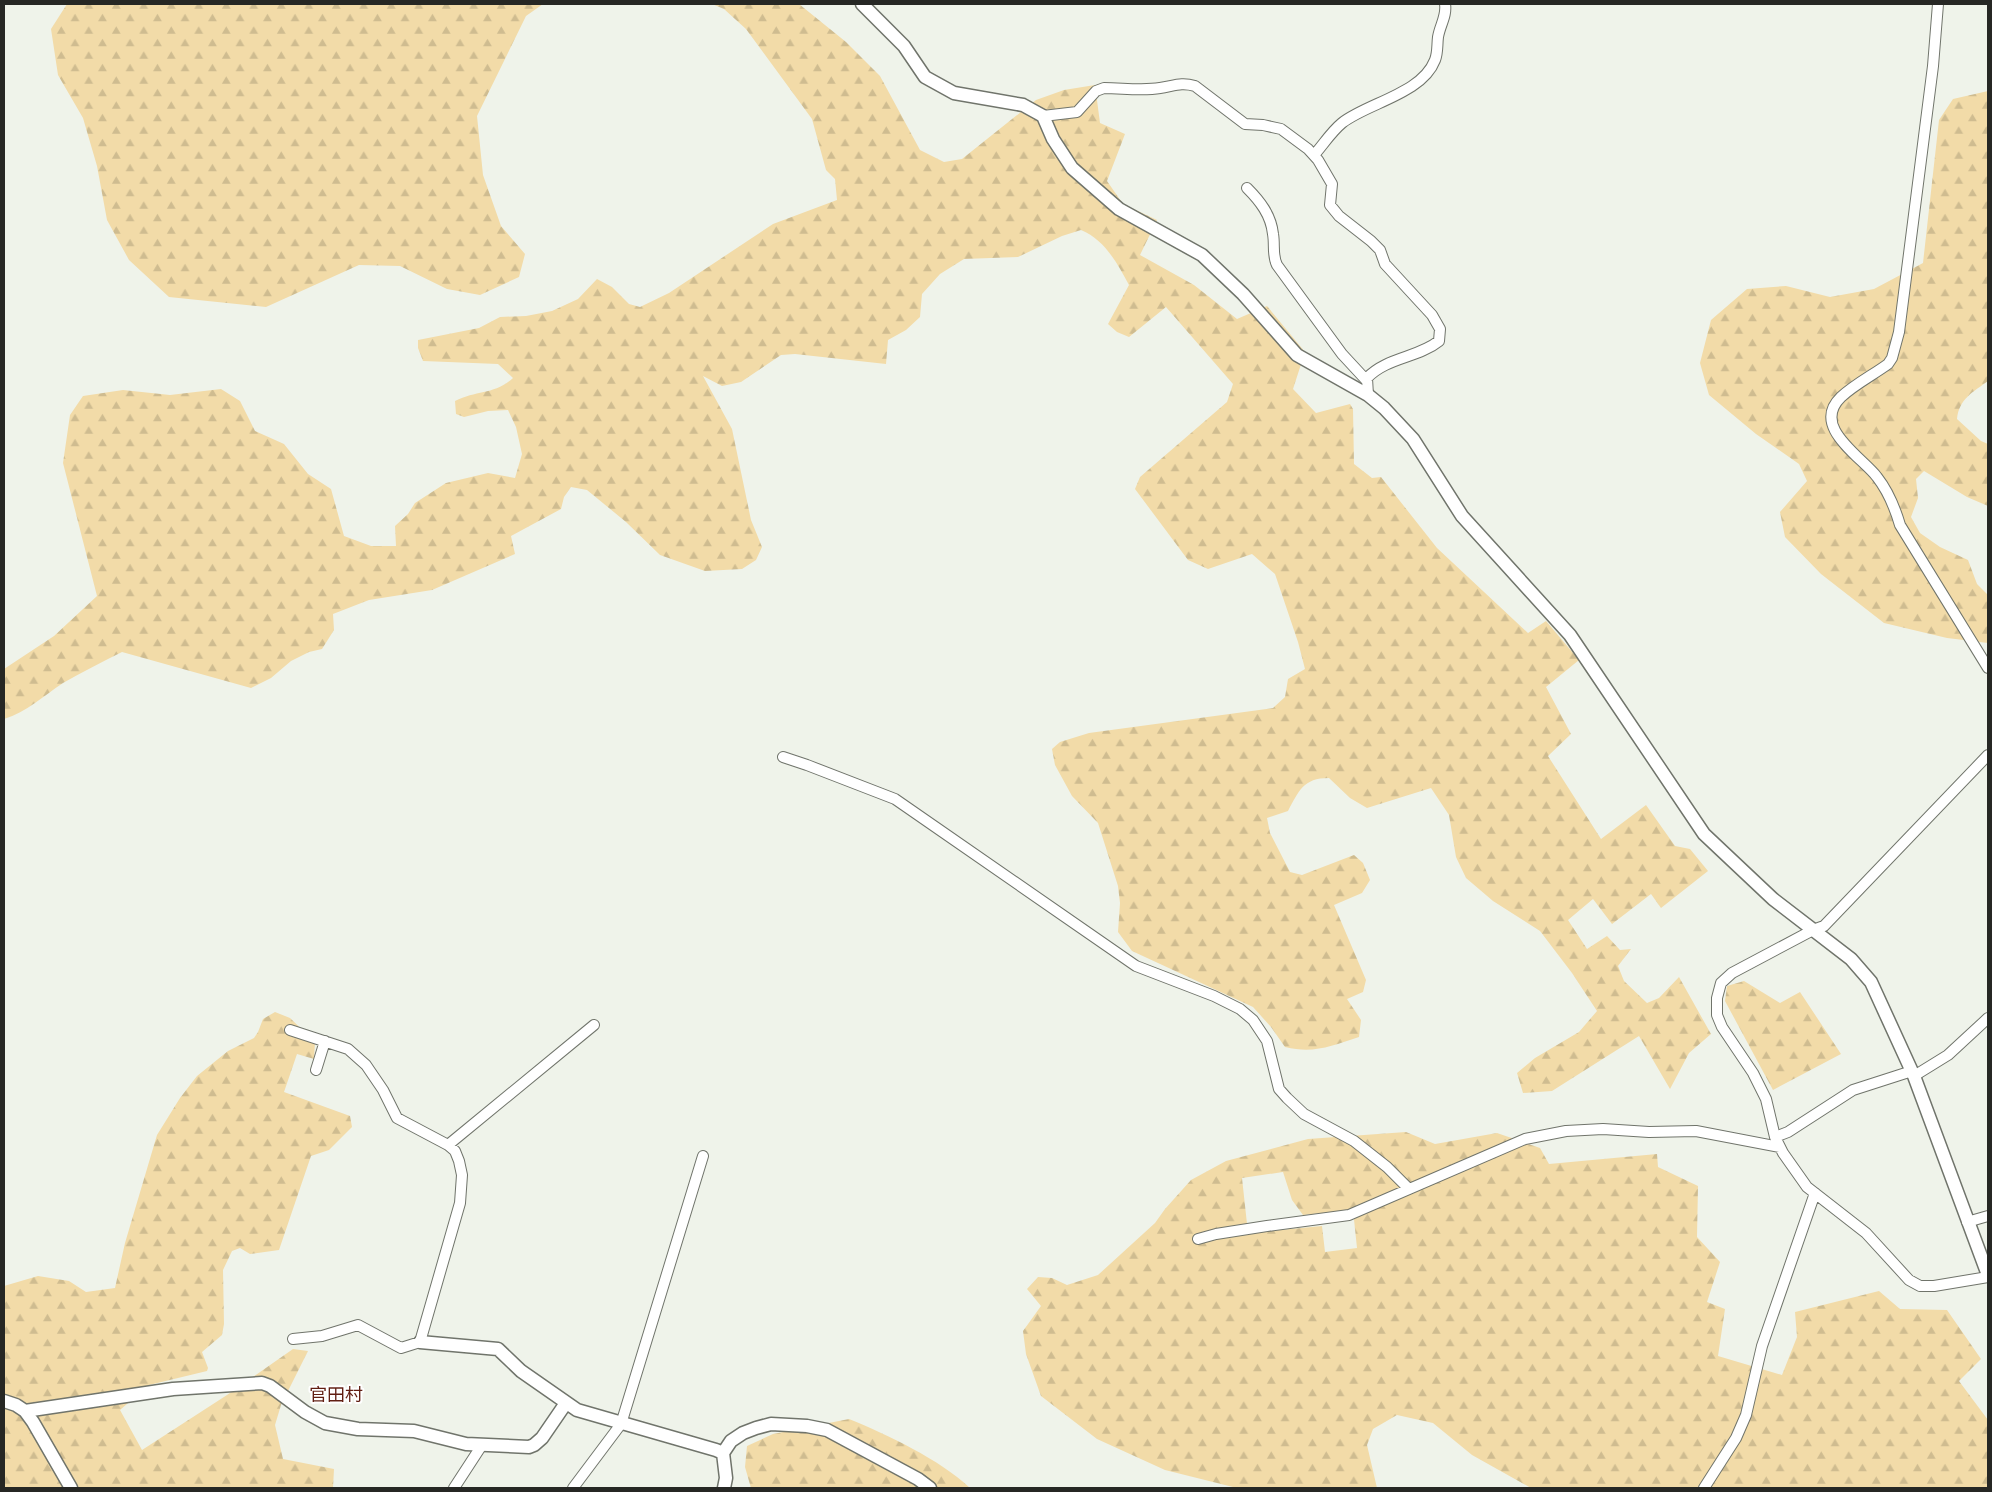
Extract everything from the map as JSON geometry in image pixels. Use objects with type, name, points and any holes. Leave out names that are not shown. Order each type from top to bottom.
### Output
[{"type":"street","points":[[862,4],[904,46],[924,77],[954,93],[1022,105],[1043,116],[1077,112],[1096,91],[1104,88],[1160,88],[1178,83],[1187,83],[1195,86],[1245,124],[1264,125],[1281,129],[1293,137],[1314,155],[1332,184],[1330,205],[1339,216],[1380,250],[1385,264],[1432,315],[1440,329],[1439,342],[1431,348],[1396,359],[1374,371],[1367,381]]},
{"type":"street","points":[[1314,155],[1341,124],[1354,115],[1398,95],[1426,74],[1434,62],[1437,52],[1438,36],[1446,11],[1445,4]]},
{"type":"street","points":[[1938,4],[1933,66],[1899,332],[1892,358],[1888,364],[1840,398],[1833,413],[1832,421],[1835,431],[1848,449],[1877,476],[1893,503],[1900,525],[1988,668]]},
{"type":"street","points":[[1043,116],[1053,139],[1072,168],[1119,209],[1202,255],[1243,294],[1297,355],[1368,395],[1384,408],[1413,439],[1462,516],[1570,636],[1704,834],[1773,899],[1813,930],[1851,959],[1871,982],[1913,1073],[1988,1276],[1934,1286],[1920,1286],[1909,1280],[1866,1233],[1807,1186],[1780,1148],[1775,1137],[1766,1099],[1753,1073],[1722,1027],[1717,1015],[1717,998],[1721,983],[1732,973],[1813,930],[1824,926],[1988,754]]},
{"type":"street","points":[[1246,188],[1262,204],[1269,219],[1273,234],[1273,257],[1277,265],[1342,354],[1367,381],[1368,395]]},
{"type":"street","points":[[783,758],[807,765],[895,799],[1136,966],[1214,996],[1240,1009],[1253,1020],[1267,1041],[1279,1089],[1287,1098],[1304,1114],[1354,1141],[1387,1166],[1409,1189]]},
{"type":"street","points":[[1775,1137],[1788,1132],[1853,1090],[1913,1073],[1948,1055],[1988,1018]]},
{"type":"street","points":[[448,1144],[594,1024]]},
{"type":"street","points":[[290,1030],[348,1049],[366,1065],[383,1090],[397,1118],[448,1144],[455,1151],[462,1175],[460,1203],[420,1342]]},
{"type":"street","points":[[316,1070],[325,1041]]},
{"type":"street","points":[[1198,1239],[1241,1230],[1349,1215],[1525,1140],[1566,1130],[1696,1131],[1780,1148]]},
{"type":"street","points":[[573,1488],[621,1424],[703,1156]]},
{"type":"street","points":[[1704,1488],[1736,1438],[1746,1415],[1762,1346],[1815,1192]]},
{"type":"street","points":[[1967,1222],[1988,1216]]},
{"type":"street","points":[[293,1339],[322,1336],[358,1324],[401,1348],[420,1342],[498,1349],[521,1371],[577,1410],[723,1453]]},
{"type":"street","points":[[25,1411],[173,1389],[262,1383],[270,1386],[305,1412],[326,1423],[358,1429],[414,1431],[466,1444],[529,1447],[542,1438],[566,1403]]},
{"type":"street","points":[[4,1401],[25,1411],[71,1488]]},
{"type":"street","points":[[724,1488],[726,1478],[723,1453],[730,1441],[743,1433],[771,1424],[807,1426],[827,1430],[918,1479],[930,1488]]},
{"type":"street","points":[[454,1488],[482,1445]]},
{"type":"green space","points":[[67,4],[543,4],[526,16],[477,116],[483,175],[501,226],[525,254],[519,277],[480,295],[447,289],[400,266],[359,265],[266,307],[169,297],[129,260],[107,220],[97,166],[83,118],[58,75],[51,29]]},
{"type":"green space","points":[[712,4],[799,4],[846,42],[880,76],[920,150],[944,162],[962,159],[1036,100],[1064,90],[1095,85],[1100,123],[1125,134],[1107,181],[1123,204],[1157,220],[1140,255],[1194,285],[1237,319],[1267,306],[1305,352],[1293,389],[1316,413],[1350,404],[1353,409],[1354,464],[1372,478],[1381,477],[1437,548],[1528,633],[1546,621],[1579,660],[1546,687],[1571,734],[1548,756],[1601,839],[1646,805],[1675,846],[1690,849],[1708,871],[1661,908],[1651,894],[1612,924],[1593,899],[1568,920],[1587,949],[1607,936],[1620,950],[1631,949],[1618,966],[1624,981],[1647,1003],[1659,998],[1679,977],[1711,1034],[1689,1053],[1670,1089],[1639,1036],[1552,1091],[1523,1093],[1517,1073],[1535,1058],[1579,1032],[1597,1011],[1572,973],[1540,931],[1493,901],[1466,878],[1456,857],[1449,815],[1431,788],[1367,808],[1350,798],[1329,778],[1313,780],[1303,787],[1288,811],[1267,818],[1270,833],[1290,872],[1302,875],[1354,855],[1363,863],[1370,880],[1362,893],[1334,905],[1366,980],[1363,992],[1347,999],[1361,1020],[1359,1037],[1314,1049],[1305,1050],[1285,1047],[1271,1027],[1253,1007],[1132,951],[1118,932],[1120,903],[1118,886],[1098,823],[1072,796],[1055,765],[1052,749],[1060,742],[1089,733],[1273,708],[1285,697],[1288,679],[1305,669],[1275,574],[1252,554],[1208,569],[1188,560],[1135,489],[1140,477],[1227,402],[1233,384],[1166,307],[1129,337],[1117,332],[1108,324],[1129,285],[1104,246],[1081,230],[1062,236],[1018,257],[964,259],[940,274],[922,294],[920,317],[906,330],[888,340],[886,364],[795,354],[781,355],[741,382],[722,386],[703,376],[732,429],[751,520],[762,547],[756,560],[742,569],[705,571],[660,555],[626,522],[587,490],[571,487],[564,497],[561,509],[511,536],[515,554],[432,590],[369,600],[333,614],[334,630],[322,649],[309,652],[291,661],[271,678],[251,688],[122,652],[63,683],[28,708],[4,719],[4,669],[54,636],[97,596],[63,463],[70,415],[83,396],[123,390],[170,395],[221,389],[240,401],[255,431],[284,444],[308,474],[331,489],[344,536],[371,546],[396,546],[395,526],[408,514],[415,503],[446,483],[488,473],[515,478],[522,454],[516,427],[508,410],[488,411],[464,417],[456,414],[455,401],[492,390],[513,378],[498,364],[423,361],[418,348],[418,340],[479,328],[500,317],[526,316],[552,311],[578,299],[597,279],[612,287],[629,304],[640,307],[669,293],[773,224],[837,200],[835,179],[826,170],[812,119],[746,29],[724,9]]},
{"type":"green space","points":[[1988,91],[1988,381],[1964,401],[1958,412],[1957,419],[1981,441],[1988,444],[1988,506],[1967,497],[1924,471],[1916,479],[1918,498],[1911,517],[1920,533],[1940,547],[1968,560],[1977,584],[1988,595],[1988,643],[1947,638],[1884,623],[1821,574],[1785,537],[1780,512],[1807,481],[1799,464],[1756,434],[1709,395],[1700,363],[1711,320],[1747,289],[1786,286],[1830,297],[1874,289],[1923,263],[1939,120],[1953,99]]},
{"type":"green space","points":[[1744,981],[1780,1003],[1800,992],[1841,1054],[1773,1090],[1725,1001],[1727,986]]},
{"type":"green space","points":[[275,1012],[290,1018],[315,1042],[314,1059],[297,1054],[284,1092],[350,1116],[352,1127],[329,1150],[311,1156],[279,1250],[250,1254],[240,1248],[232,1251],[223,1270],[224,1324],[222,1335],[202,1352],[208,1368],[207,1371],[149,1385],[120,1410],[142,1450],[227,1395],[293,1349],[308,1351],[281,1405],[275,1425],[283,1459],[334,1469],[333,1488],[4,1488],[4,1286],[38,1276],[69,1281],[86,1292],[115,1288],[125,1243],[157,1135],[180,1098],[197,1076],[228,1051],[254,1038],[263,1019]]},
{"type":"green space","points":[[1406,1132],[1435,1144],[1497,1133],[1540,1148],[1549,1164],[1657,1154],[1658,1167],[1698,1186],[1697,1237],[1720,1262],[1707,1302],[1725,1309],[1718,1356],[1782,1375],[1797,1337],[1795,1312],[1879,1291],[1900,1309],[1947,1310],[1981,1359],[1959,1381],[1988,1420],[1988,1488],[1531,1488],[1472,1455],[1433,1423],[1397,1415],[1373,1429],[1367,1445],[1377,1488],[1237,1488],[1165,1470],[1097,1439],[1041,1396],[1026,1354],[1023,1331],[1041,1306],[1027,1289],[1038,1277],[1052,1278],[1067,1285],[1098,1275],[1155,1223],[1191,1180],[1226,1161],[1308,1139]],"holes":[[[1283,1172],[1292,1200],[1303,1215],[1353,1210],[1357,1248],[1325,1252],[1322,1226],[1248,1233],[1242,1178]]]},
{"type":"green space","points":[[849,1419],[896,1440],[944,1467],[970,1488],[751,1488],[745,1467],[747,1446],[773,1434]]},
{"type":"district","name":"官田村","points":[[336,1395]]}]
